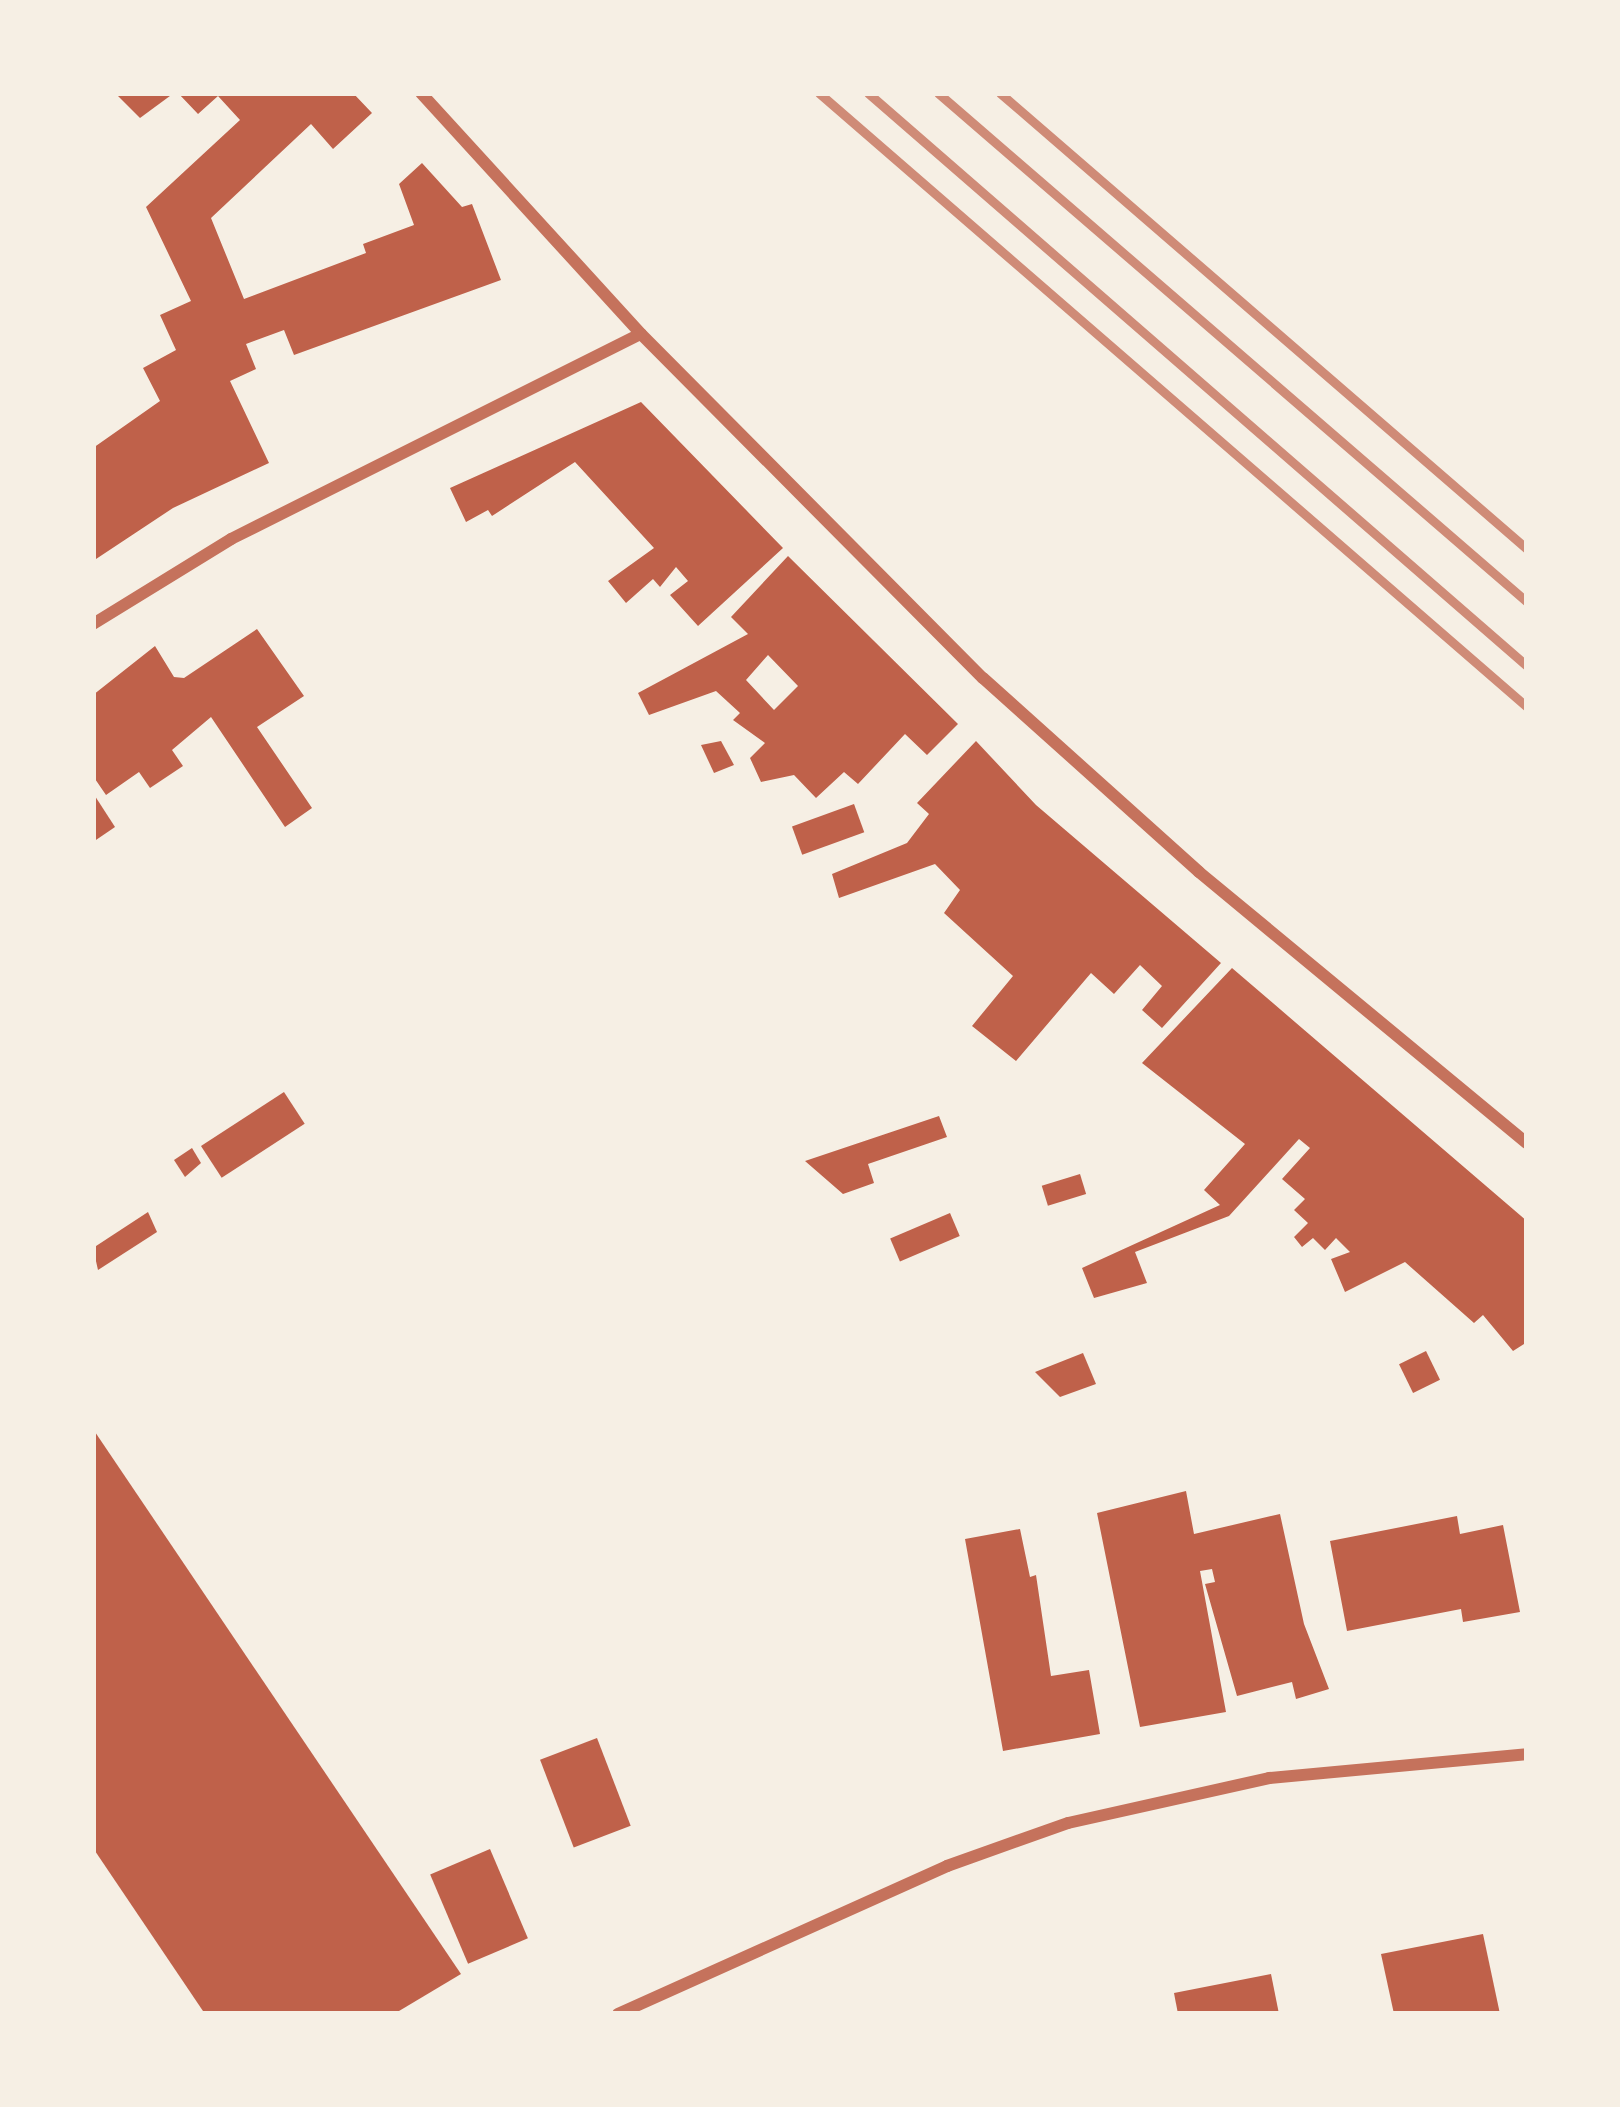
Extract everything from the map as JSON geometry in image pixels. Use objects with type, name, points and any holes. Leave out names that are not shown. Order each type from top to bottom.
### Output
[{"type":"street","points":[[421,93],[641,334],[983,678],[1198,872],[1527,1143]]},
{"type":"street","points":[[93,624],[231,539],[641,334]]},
{"type":"street","points":[[618,2014],[946,1866],[1068,1823],[1269,1778],[1527,1754]]},
{"type":"building","points":[[115,93],[174,93],[140,118]]},
{"type":"building","points":[[178,93],[353,93],[372,113],[333,149],[311,124],[211,218],[244,299],[366,253],[363,244],[414,225],[399,184],[422,163],[462,207],[472,204],[501,280],[294,355],[284,330],[246,344],[256,369],[230,381],[269,463],[173,508],[93,561],[93,448],[160,401],[143,368],[176,350],[160,315],[191,301],[146,207],[240,120],[218,96],[198,114]]},
{"type":"building","points":[[641,402],[783,548],[698,626],[670,595],[688,581],[676,567],[660,587],[653,579],[626,603],[608,581],[654,548],[575,462],[492,516],[488,510],[466,522],[450,488]]},
{"type":"building","points":[[788,556],[958,724],[927,755],[905,734],[858,784],[844,772],[816,798],[794,775],[761,782],[750,758],[765,743],[733,720],[740,713],[716,691],[649,715],[638,693],[748,634],[731,617]],"holes":[[[768,655],[798,686],[774,710],[746,680]]]},
{"type":"building","points":[[257,629],[304,696],[257,727],[312,808],[285,827],[211,717],[172,750],[183,766],[150,788],[139,772],[106,795],[93,776],[93,695],[155,646],[174,677],[184,678]]},
{"type":"building","points":[[721,741],[734,765],[714,773],[701,745]]},
{"type":"building","points":[[976,741],[1036,805],[1221,963],[1162,1028],[1142,1010],[1162,986],[1140,965],[1114,994],[1091,973],[1016,1061],[972,1026],[1013,976],[944,913],[960,890],[935,864],[839,898],[832,874],[907,843],[929,814],[917,803]]},
{"type":"building","points":[[93,793],[115,827],[93,842]]},
{"type":"building","points":[[854,804],[864,832],[802,855],[792,827]]},
{"type":"building","points":[[1232,968],[1527,1221],[1527,1342],[1513,1351],[1483,1315],[1474,1323],[1405,1262],[1345,1292],[1331,1259],[1350,1252],[1336,1238],[1325,1250],[1313,1238],[1302,1247],[1294,1237],[1308,1223],[1294,1210],[1305,1199],[1282,1179],[1310,1148],[1299,1139],[1229,1216],[1135,1252],[1147,1283],[1094,1298],[1082,1268],[1220,1205],[1204,1190],[1245,1144],[1142,1063]]},
{"type":"building","points":[[284,1092],[305,1124],[222,1178],[201,1146]]},
{"type":"building","points":[[939,1116],[947,1137],[868,1164],[874,1183],[843,1194],[805,1161]]},
{"type":"building","points":[[192,1148],[201,1163],[185,1177],[174,1160]]},
{"type":"building","points":[[1080,1174],[1086,1194],[1048,1206],[1042,1186]]},
{"type":"building","points":[[148,1212],[157,1232],[98,1270],[93,1248]]},
{"type":"building","points":[[950,1213],[960,1236],[900,1261],[890,1238]]},
{"type":"building","points":[[1426,1351],[1440,1380],[1413,1393],[1399,1364]]},
{"type":"building","points":[[1083,1353],[1096,1384],[1060,1397],[1035,1372]]},
{"type":"building","points":[[93,1429],[461,1974],[394,2014],[205,2014],[93,1848]]},
{"type":"building","points":[[1186,1491],[1194,1534],[1280,1514],[1304,1624],[1329,1689],[1296,1699],[1292,1682],[1237,1696],[1205,1584],[1215,1582],[1212,1569],[1200,1571],[1226,1712],[1140,1727],[1097,1513]]},
{"type":"building","points":[[1457,1516],[1460,1534],[1503,1525],[1520,1612],[1463,1622],[1461,1609],[1347,1631],[1330,1541]]},
{"type":"building","points":[[1020,1529],[1030,1577],[1036,1575],[1051,1676],[1089,1670],[1100,1734],[1003,1751],[965,1539]]},
{"type":"building","points":[[597,1738],[631,1826],[574,1848],[540,1760]]},
{"type":"building","points":[[490,1849],[528,1938],[468,1964],[430,1874]]},
{"type":"building","points":[[1483,1934],[1500,2014],[1394,2014],[1381,1954]]},
{"type":"building","points":[[1271,1974],[1279,2014],[1178,2014],[1174,1993]]},
{"type":"railway","points":[[819,93],[1527,707]]},
{"type":"railway","points":[[868,93],[1527,666]]},
{"type":"railway","points":[[938,93],[1527,602]]},
{"type":"railway","points":[[1000,93],[1527,549]]}]
